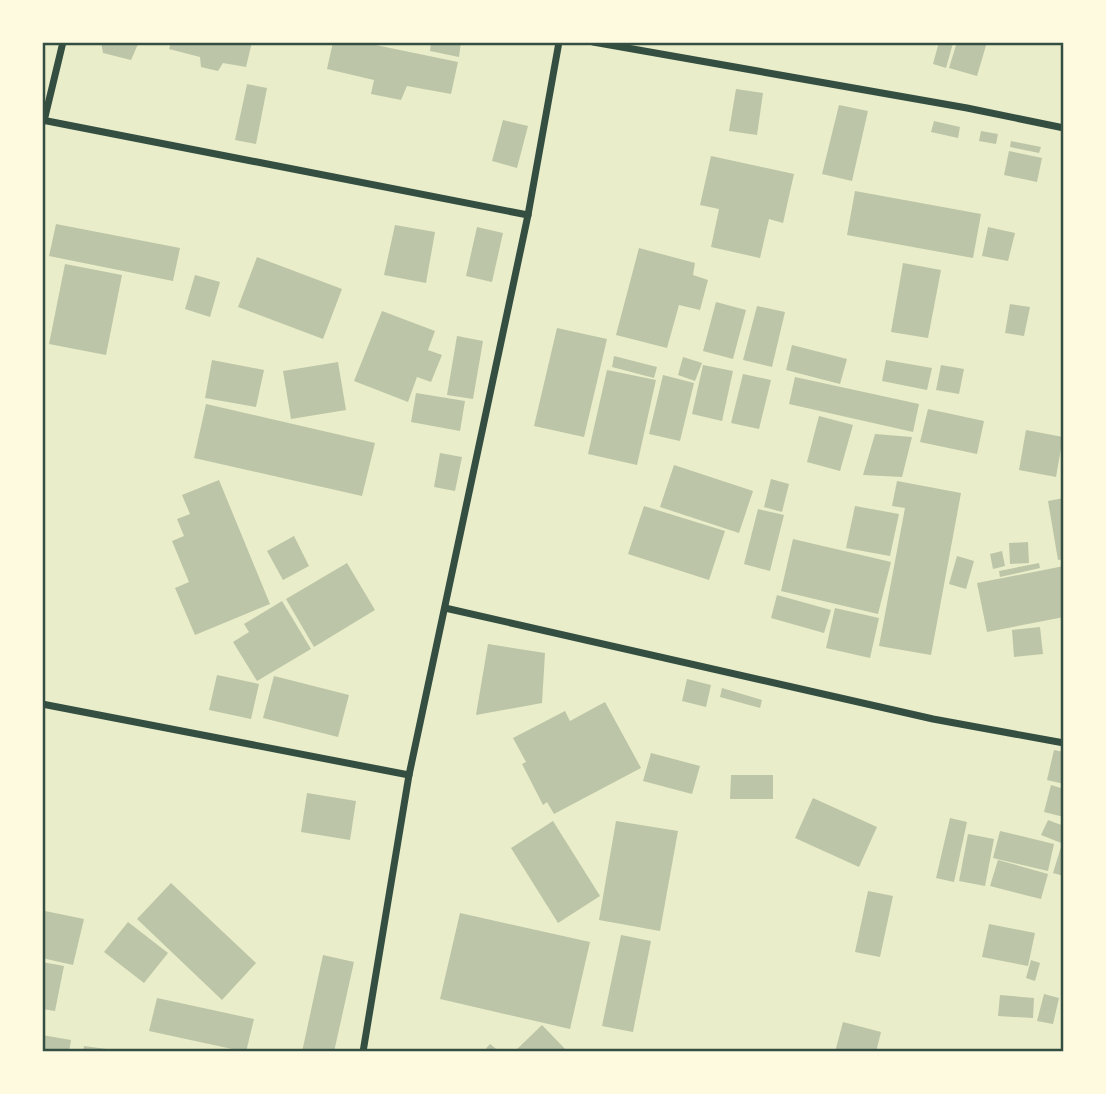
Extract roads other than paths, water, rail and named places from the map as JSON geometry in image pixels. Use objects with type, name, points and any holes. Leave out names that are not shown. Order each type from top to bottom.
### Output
[{"type":"street","points":[[63,42],[43,120],[528,215]]},
{"type":"street","points":[[363,1052],[409,775],[528,215],[559,42]]},
{"type":"street","points":[[593,42],[1064,128]]},
{"type":"street","points":[[445,608],[933,719],[1064,743]]},
{"type":"street","points":[[42,704],[409,775]]}]
